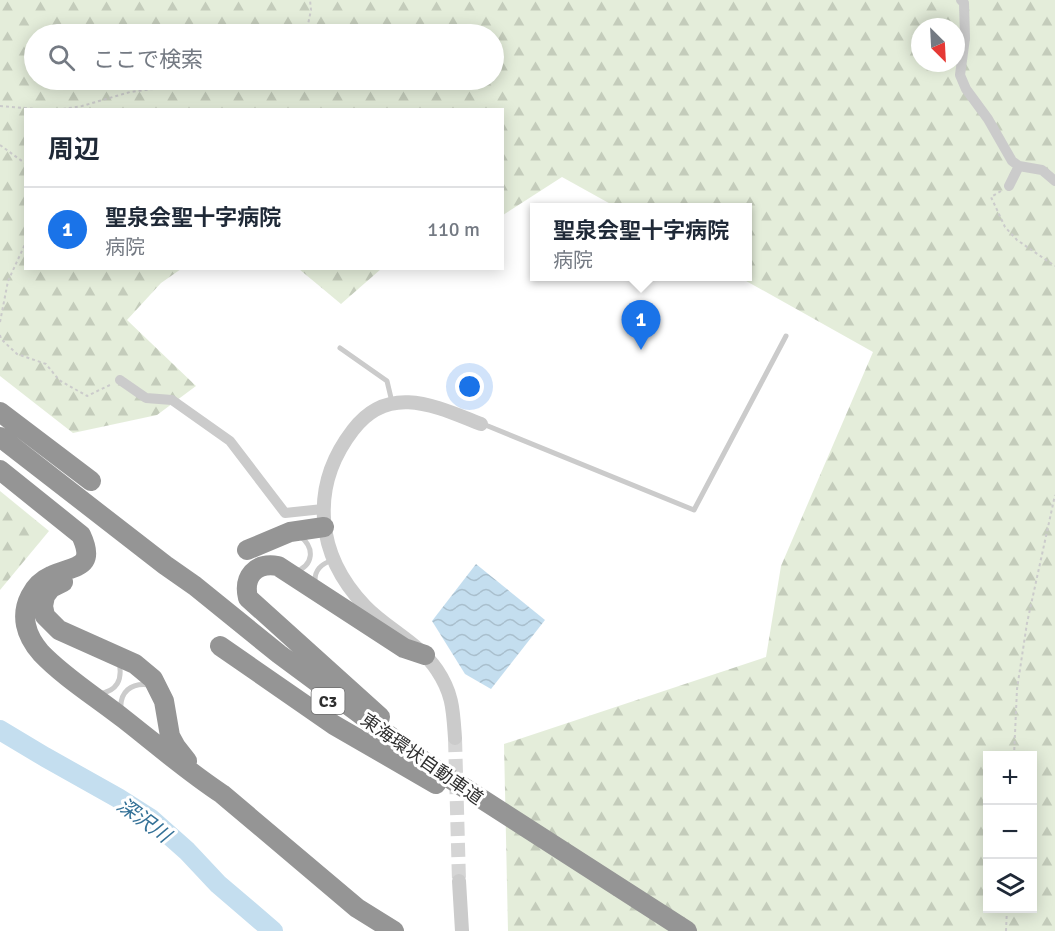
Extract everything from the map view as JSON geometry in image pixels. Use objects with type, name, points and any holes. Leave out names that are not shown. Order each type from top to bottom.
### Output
[{"type":"highway","points":[[0,412],[91,481]]},
{"type":"highway","name":"東海環状自動車道","points":[[0,436],[340,701],[429,765],[673,931]]},
{"type":"highway","name":"東海環状自動車道","points":[[0,447],[314,692],[491,817],[545,844],[687,931]]},
{"type":"highway","points":[[0,470],[81,535],[86,545],[87,553],[84,562],[77,568],[51,576],[43,581],[31,595],[25,613],[26,624],[34,645],[89,693],[201,781],[222,794]]},
{"type":"highway","points":[[247,550],[324,518]]},
{"type":"highway","points":[[425,655],[404,648],[278,566],[260,567],[247,578],[248,598],[395,731],[459,778],[537,830],[545,844]]},
{"type":"highway","points":[[83,580],[61,583],[51,588],[45,596],[43,606],[45,615],[59,630],[114,654],[145,671],[153,679],[164,701],[170,736],[189,763],[222,794],[357,908],[394,931]]},
{"type":"highway","points":[[220,646],[334,725],[430,780],[495,823],[545,844]]},
{"type":"street","points":[[961,0],[964,3],[965,38],[960,75],[966,89],[1012,161],[1019,166],[1042,170],[1055,181]]},
{"type":"street","points":[[1009,186],[1019,166]]},
{"type":"street","points":[[120,380],[146,398],[172,400],[230,441],[285,513],[324,518]]},
{"type":"street","points":[[455,738],[453,703],[436,669],[425,655],[366,608],[350,589],[333,560],[324,518],[328,474],[348,436],[358,423],[373,411],[393,403],[411,401],[428,403],[481,424]]},
{"type":"street","points":[[459,880],[462,931]]},
{"type":"lane","points":[[481,424],[694,510],[786,336]]},
{"type":"lane","points":[[340,348],[387,381],[393,403]]},
{"type":"lane","points":[[290,532],[305,540],[310,547],[311,555],[305,567],[290,573]]},
{"type":"lane","points":[[316,590],[315,574],[318,568],[333,560]]},
{"type":"lane","points":[[89,693],[101,694],[117,685],[121,671],[120,663],[114,654]]},
{"type":"lane","points":[[123,718],[120,708],[121,699],[127,689],[141,683],[150,684],[160,691]]},
{"type":"path","points":[[308,24],[310,0]]},
{"type":"path","points":[[70,108],[145,90]]},
{"type":"path","points":[[0,106],[24,108]]},
{"type":"path","points":[[0,145],[24,163]]},
{"type":"path","points":[[1009,186],[991,197],[1005,227],[1017,240],[1055,266]]},
{"type":"path","points":[[0,322],[8,281],[24,246]]},
{"type":"path","points":[[0,335],[1,339],[17,354],[46,364],[59,380],[87,396],[120,380]]},
{"type":"path","points":[[1014,751],[1017,689],[1027,623],[1055,495]]},
{"type":"path","points":[[1005,931],[1007,913]]},
{"type":"green space","points":[[0,0],[1055,0],[1055,931],[508,931],[504,744],[766,657],[781,566],[873,352],[746,281],[752,281],[752,203],[609,203],[562,177],[504,214],[504,108],[24,108],[24,270],[180,270],[161,283],[127,320],[196,386],[157,415],[73,433],[0,376]]},
{"type":"green space","points":[[300,270],[380,270],[341,304]]},
{"type":"green space","points":[[0,491],[49,531],[0,590]]},
{"type":"water","points":[[476,564],[545,620],[491,689],[465,674],[432,621]]},
{"type":"waterway","name":"深沢川","points":[[0,730],[151,819],[187,851],[218,884],[273,931]]},
{"type":"tunnel","points":[[455,738],[459,881]]},
{"type":"place","name":"聖泉会聖十字病院","points":[[641,350]]}]
